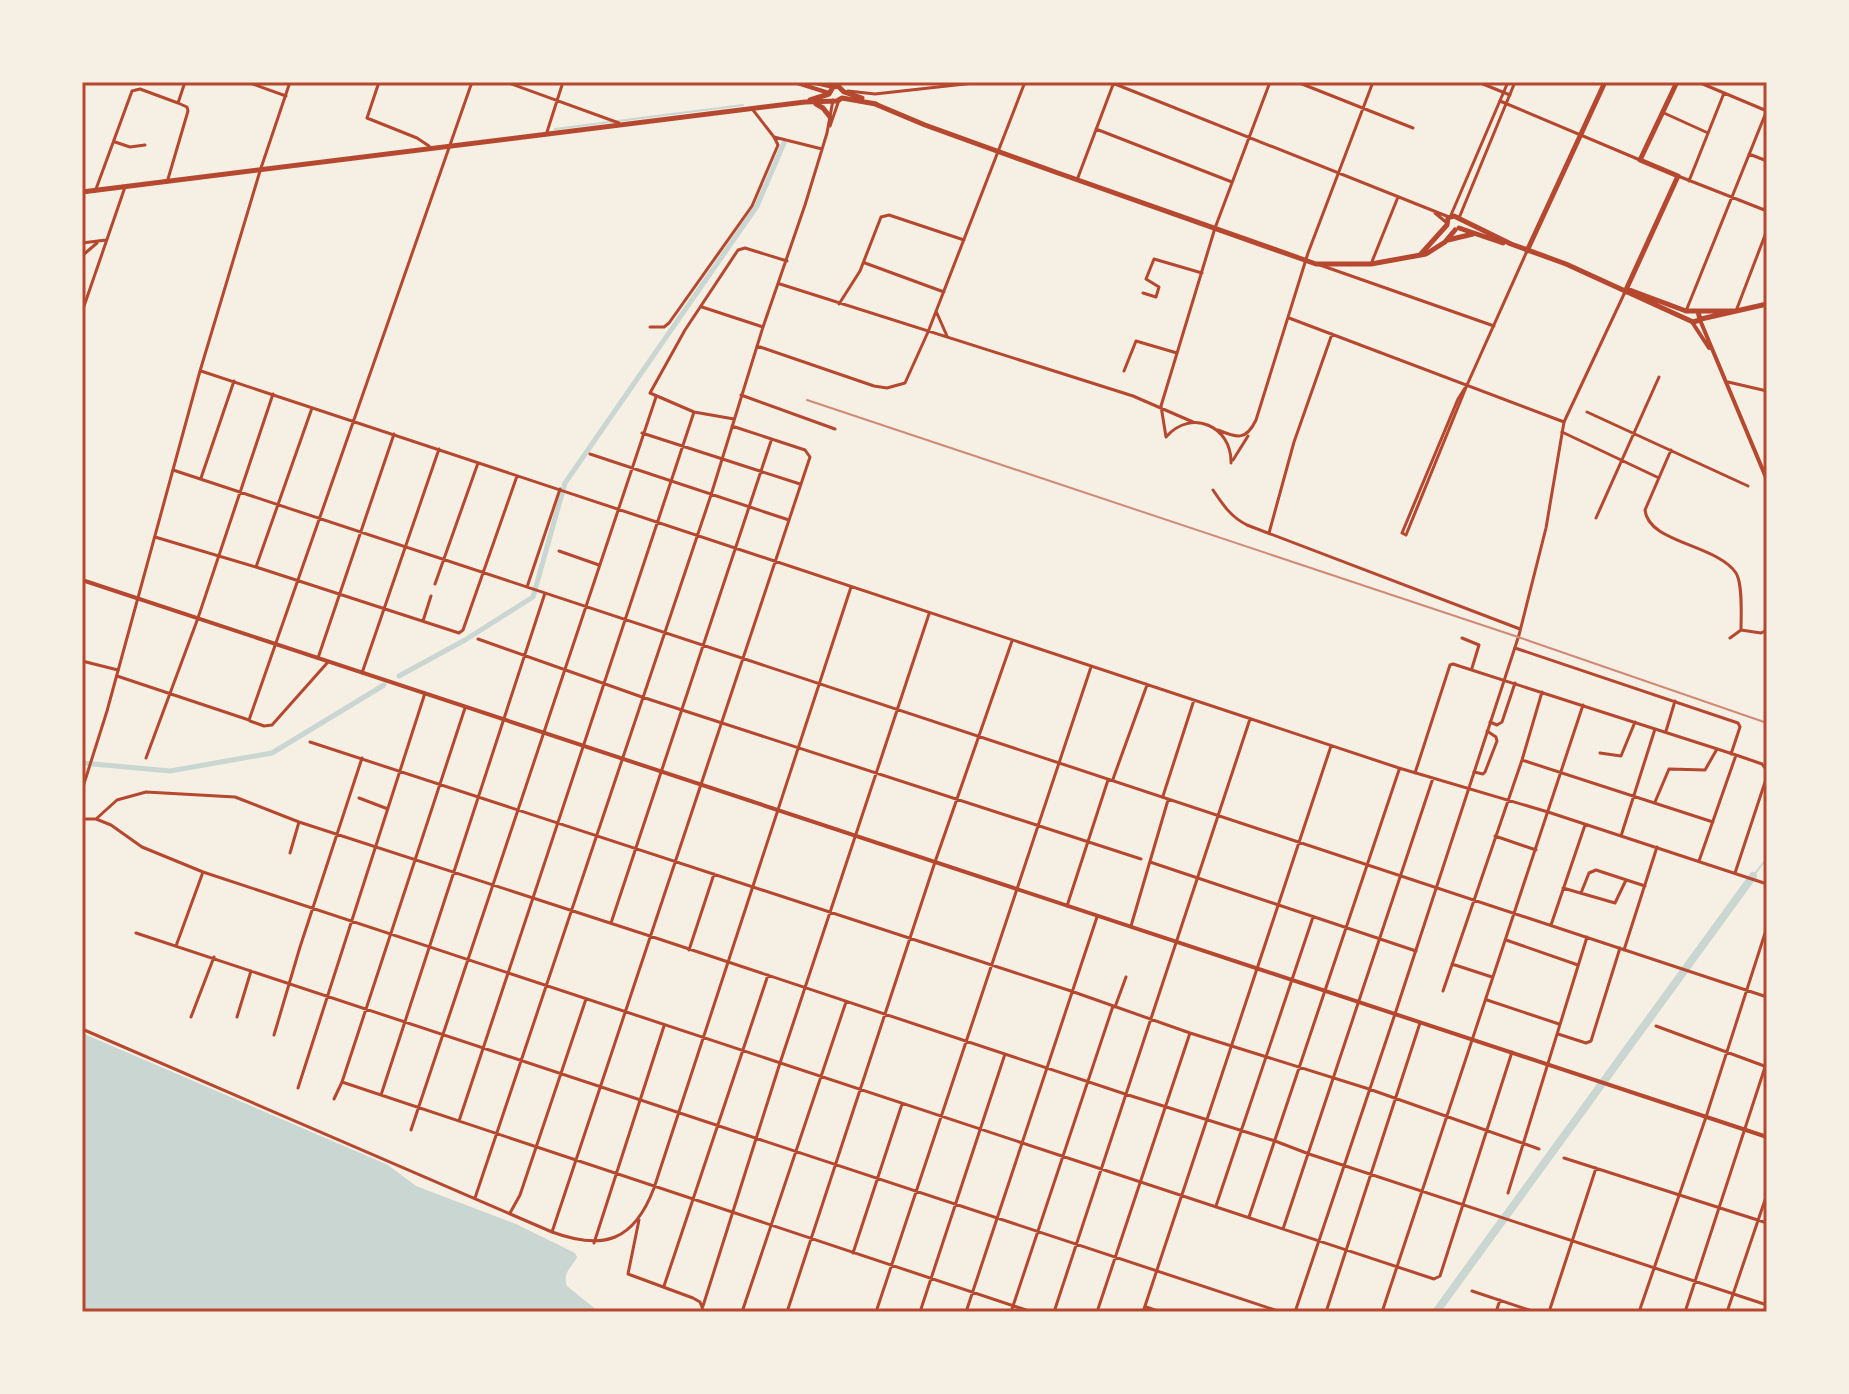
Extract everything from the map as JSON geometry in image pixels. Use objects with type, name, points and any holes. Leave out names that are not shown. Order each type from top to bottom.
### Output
[{"type":"highway","points":[[1527,251],[1605,82]]},
{"type":"highway","points":[[1626,290],[1678,176],[1640,160],[1677,82]]},
{"type":"highway","points":[[82,192],[808,102],[837,93],[876,104],[1077,180],[1316,264],[1371,264],[1419,255],[1434,250],[1446,240],[1457,229],[1460,219]]},
{"type":"highway","points":[[808,102],[823,108],[830,117]]},
{"type":"highway","points":[[1419,255],[1448,220],[1460,219],[1527,251],[1566,264],[1691,320],[1767,304]]},
{"type":"highway","points":[[1448,220],[1457,229],[1511,244]]},
{"type":"highway","points":[[1446,240],[1474,234]]},
{"type":"highway","points":[[1626,290],[1686,311],[1735,311]]},
{"type":"highway","points":[[1691,320],[1696,311]]},
{"type":"highway","points":[[1696,311],[1701,319]]},
{"type":"main road","points":[[794,82],[837,93]]},
{"type":"main road","points":[[811,82],[837,93]]},
{"type":"main road","points":[[837,93],[844,82]]},
{"type":"main road","points":[[1701,319],[1767,480]]},
{"type":"main road","points":[[1691,320],[1714,357]]},
{"type":"main road","points":[[82,580],[1767,1137]]},
{"type":"street","points":[[178,103],[185,82]]},
{"type":"street","points":[[247,82],[286,96]]},
{"type":"street","points":[[82,790],[117,676],[200,371],[290,82]]},
{"type":"street","points":[[379,82],[366,115],[369,121],[417,138],[431,148]]},
{"type":"street","points":[[249,720],[472,82]]},
{"type":"street","points":[[506,82],[625,125]]},
{"type":"street","points":[[545,136],[563,82]]},
{"type":"street","points":[[837,93],[875,94],[983,82]]},
{"type":"street","points":[[757,346],[887,388],[900,385],[909,378],[1025,82]]},
{"type":"street","points":[[1077,180],[1113,82],[1448,220],[1508,82]]},
{"type":"street","points":[[1193,422],[1176,427],[1166,437],[1161,406],[1215,228],[1270,82]]},
{"type":"street","points":[[1297,82],[1413,128]]},
{"type":"street","points":[[1218,430],[1228,445],[1231,463],[1251,431],[1264,399],[1306,260],[1373,82]]},
{"type":"street","points":[[1478,82],[1510,95]]},
{"type":"street","points":[[1460,219],[1515,82]]},
{"type":"street","points":[[1686,311],[1767,110],[1698,82]]},
{"type":"street","points":[[96,189],[134,89],[187,107],[167,180]]},
{"type":"street","points":[[827,133],[837,93]]},
{"type":"street","points":[[475,1198],[711,495],[763,327],[780,284],[837,93]]},
{"type":"street","points":[[1689,181],[1724,93]]},
{"type":"street","points":[[1500,101],[1640,160]]},
{"type":"street","points":[[650,327],[664,327],[669,323],[752,206],[778,145],[752,109]]},
{"type":"street","points":[[1662,112],[1708,133]]},
{"type":"street","points":[[1096,129],[1232,182]]},
{"type":"street","points":[[774,137],[822,149]]},
{"type":"street","points":[[115,142],[130,147],[145,145]]},
{"type":"street","points":[[1480,148],[1487,151]]},
{"type":"street","points":[[1749,154],[1767,161]]},
{"type":"street","points":[[1678,176],[1767,211]]},
{"type":"street","points":[[82,312],[125,186]]},
{"type":"street","points":[[1371,264],[1398,197]]},
{"type":"street","points":[[839,304],[864,263],[878,222],[885,215],[964,240]]},
{"type":"street","points":[[1735,311],[1767,230]]},
{"type":"street","points":[[82,243],[107,240]]},
{"type":"street","points":[[82,256],[99,241]]},
{"type":"street","points":[[735,419],[694,412],[650,393],[685,330],[737,252],[745,248],[787,261]]},
{"type":"street","points":[[1467,385],[1458,399],[1406,521],[1402,533],[1406,535],[1467,385],[1527,251]]},
{"type":"street","points":[[1143,293],[1156,297],[1159,287],[1146,279],[1154,259],[1202,273]]},
{"type":"street","points":[[864,263],[944,292]]},
{"type":"street","points":[[1316,264],[1494,326]]},
{"type":"street","points":[[780,284],[1133,396],[1236,438],[1251,431]]},
{"type":"street","points":[[1295,1312],[1515,648],[1546,528],[1564,422],[1626,290]]},
{"type":"street","points":[[702,307],[763,327]]},
{"type":"street","points":[[936,311],[947,336]]},
{"type":"street","points":[[1289,318],[1564,422]]},
{"type":"street","points":[[1269,533],[1294,442],[1332,334]]},
{"type":"street","points":[[1124,371],[1136,341],[1177,353]]},
{"type":"street","points":[[200,371],[1331,746],[1507,799],[1767,884]]},
{"type":"street","points":[[1596,518],[1659,377]]},
{"type":"street","points":[[201,478],[234,381]]},
{"type":"street","points":[[1725,381],[1767,391]]},
{"type":"street","points":[[146,758],[198,618],[273,394]]},
{"type":"street","points":[[741,395],[835,429]]},
{"type":"street","points":[[411,1130],[656,397]]},
{"type":"street","points":[[256,567],[313,407]]},
{"type":"street","points":[[459,1121],[694,412]]},
{"type":"street","points":[[1587,412],[1748,486]]},
{"type":"street","points":[[552,1232],[810,457],[805,450],[732,426]]},
{"type":"street","points":[[1562,432],[1659,478]]},
{"type":"street","points":[[642,433],[800,484]]},
{"type":"street","points":[[318,658],[394,434]]},
{"type":"street","points":[[611,923],[771,439]]},
{"type":"street","points":[[362,673],[439,449]]},
{"type":"street","points":[[1671,450],[1645,510],[1649,525],[1722,561],[1736,573],[1741,630]]},
{"type":"street","points":[[590,454],[789,520]]},
{"type":"street","points":[[435,584],[478,463]]},
{"type":"street","points":[[173,470],[1767,997]]},
{"type":"street","points":[[155,537],[457,633],[463,630],[517,476]]},
{"type":"street","points":[[527,587],[560,489]]},
{"type":"street","points":[[1213,490],[1236,520],[1520,629]]},
{"type":"street","points":[[559,551],[599,565]]},
{"type":"street","points":[[703,1306],[693,1298],[664,1286],[630,1276],[627,1271],[640,1218],[654,1188],[851,587]]},
{"type":"street","points":[[381,1095],[545,593]]},
{"type":"street","points":[[423,621],[431,596]]},
{"type":"street","points":[[704,1312],[703,1306],[780,1063],[929,614]]},
{"type":"street","points":[[1730,638],[1741,630],[1761,633],[1767,630]]},
{"type":"street","points":[[1462,638],[1479,645],[1472,668]]},
{"type":"street","points":[[478,639],[642,697],[1141,859]]},
{"type":"street","points":[[787,1312],[935,862],[1012,641]]},
{"type":"street","points":[[1515,648],[1739,724],[1733,754],[1699,861]]},
{"type":"street","points":[[82,661],[118,670]]},
{"type":"street","points":[[117,676],[264,726],[272,725],[328,662]]},
{"type":"street","points":[[1415,773],[1450,665],[1472,668],[1762,764],[1767,773],[1735,873]]},
{"type":"street","points":[[876,1312],[1091,666]]},
{"type":"street","points":[[1490,722],[1497,725],[1502,722],[1515,683]]},
{"type":"street","points":[[1067,906],[1110,780],[1147,685]]},
{"type":"street","points":[[1443,991],[1542,692]]},
{"type":"street","points":[[298,1088],[425,693]]},
{"type":"street","points":[[1162,797],[1194,700]]},
{"type":"street","points":[[1666,731],[1675,700]]},
{"type":"street","points":[[1382,1312],[1583,705]]},
{"type":"street","points":[[334,1099],[465,706]]},
{"type":"street","points":[[1054,1312],[1250,719]]},
{"type":"street","points":[[1600,753],[1621,756],[1635,722]]},
{"type":"street","points":[[1621,836],[1656,728]]},
{"type":"street","points":[[1474,772],[1485,772],[1497,741],[1487,731]]},
{"type":"street","points":[[310,742],[1071,991],[1266,1058],[1369,1089],[1539,1149]]},
{"type":"street","points":[[1161,1312],[1144,1309],[1331,746]]},
{"type":"street","points":[[1654,803],[1669,769],[1705,770],[1717,749]]},
{"type":"street","points":[[274,1035],[362,758]]},
{"type":"street","points":[[1522,760],[1713,822]]},
{"type":"street","points":[[1249,1217],[1399,768]]},
{"type":"street","points":[[1283,1229],[1433,778]]},
{"type":"street","points":[[96,819],[117,800],[146,792],[235,797],[299,822],[1767,1305]]},
{"type":"street","points":[[359,798],[388,809]]},
{"type":"street","points":[[1131,926],[1169,799]]},
{"type":"street","points":[[82,819],[96,819],[142,847],[203,872],[1436,1279],[1440,1276],[1512,1052]]},
{"type":"street","points":[[290,853],[299,822]]},
{"type":"street","points":[[1551,925],[1585,825]]},
{"type":"street","points":[[1495,836],[1536,850]]},
{"type":"street","points":[[1557,1033],[1586,1043],[1591,1041],[1657,847]]},
{"type":"street","points":[[1150,862],[1416,951]]},
{"type":"street","points":[[1581,893],[1592,871],[1645,886]]},
{"type":"street","points":[[176,946],[203,872]]},
{"type":"street","points":[[689,950],[714,874]]},
{"type":"street","points":[[1562,887],[1615,903],[1626,880]]},
{"type":"street","points":[[966,1312],[1098,916]]},
{"type":"street","points":[[1216,1206],[1313,917]]},
{"type":"street","points":[[1639,1312],[1767,927]]},
{"type":"street","points":[[136,933],[1281,1312]]},
{"type":"street","points":[[1508,1193],[1587,937]]},
{"type":"street","points":[[1506,940],[1578,965]]},
{"type":"street","points":[[191,1017],[214,957]]},
{"type":"street","points":[[1452,964],[1492,977]]},
{"type":"street","points":[[237,1017],[251,971]]},
{"type":"street","points":[[664,1286],[768,975]]},
{"type":"street","points":[[1011,1312],[1062,1155],[1126,977]]},
{"type":"street","points":[[510,1213],[520,1195],[586,999]]},
{"type":"street","points":[[1486,1000],[1559,1024]]},
{"type":"street","points":[[742,1312],[846,1002]]},
{"type":"street","points":[[1326,1312],[1420,1022]]},
{"type":"street","points":[[594,1243],[664,1025]]},
{"type":"street","points":[[1656,1026],[1766,1065],[1685,1312]]},
{"type":"street","points":[[82,1029],[552,1232],[594,1243],[619,1235],[640,1218]]},
{"type":"street","points":[[1097,1312],[1190,1033]]},
{"type":"street","points":[[920,1312],[1005,1053]]},
{"type":"street","points":[[342,1082],[1032,1312]]},
{"type":"street","points":[[853,1253],[902,1104]]},
{"type":"street","points":[[1564,1158],[1767,1223]]},
{"type":"street","points":[[1549,1312],[1596,1168]]},
{"type":"street","points":[[1727,1312],[1767,1194]]},
{"type":"street","points":[[1472,1291],[1535,1312]]},
{"type":"street","points":[[1496,1312],[1500,1300]]},
{"type":"shaded area","points":[[82,1033],[388,1165],[416,1186],[516,1224],[575,1253],[577,1257],[566,1277],[567,1286],[599,1312],[82,1312]]},
{"type":"waterway","points":[[555,129],[743,105]]},
{"type":"waterway","points":[[399,676],[465,640],[533,597],[565,483],[757,206],[784,143]]},
{"type":"waterway","points":[[82,763],[170,771],[272,753],[384,685]]},
{"type":"waterway","points":[[1753,876],[1767,858]]},
{"type":"waterway","points":[[1436,1312],[1753,876]]},
{"type":"railway","points":[[807,400],[1767,723]]}]
